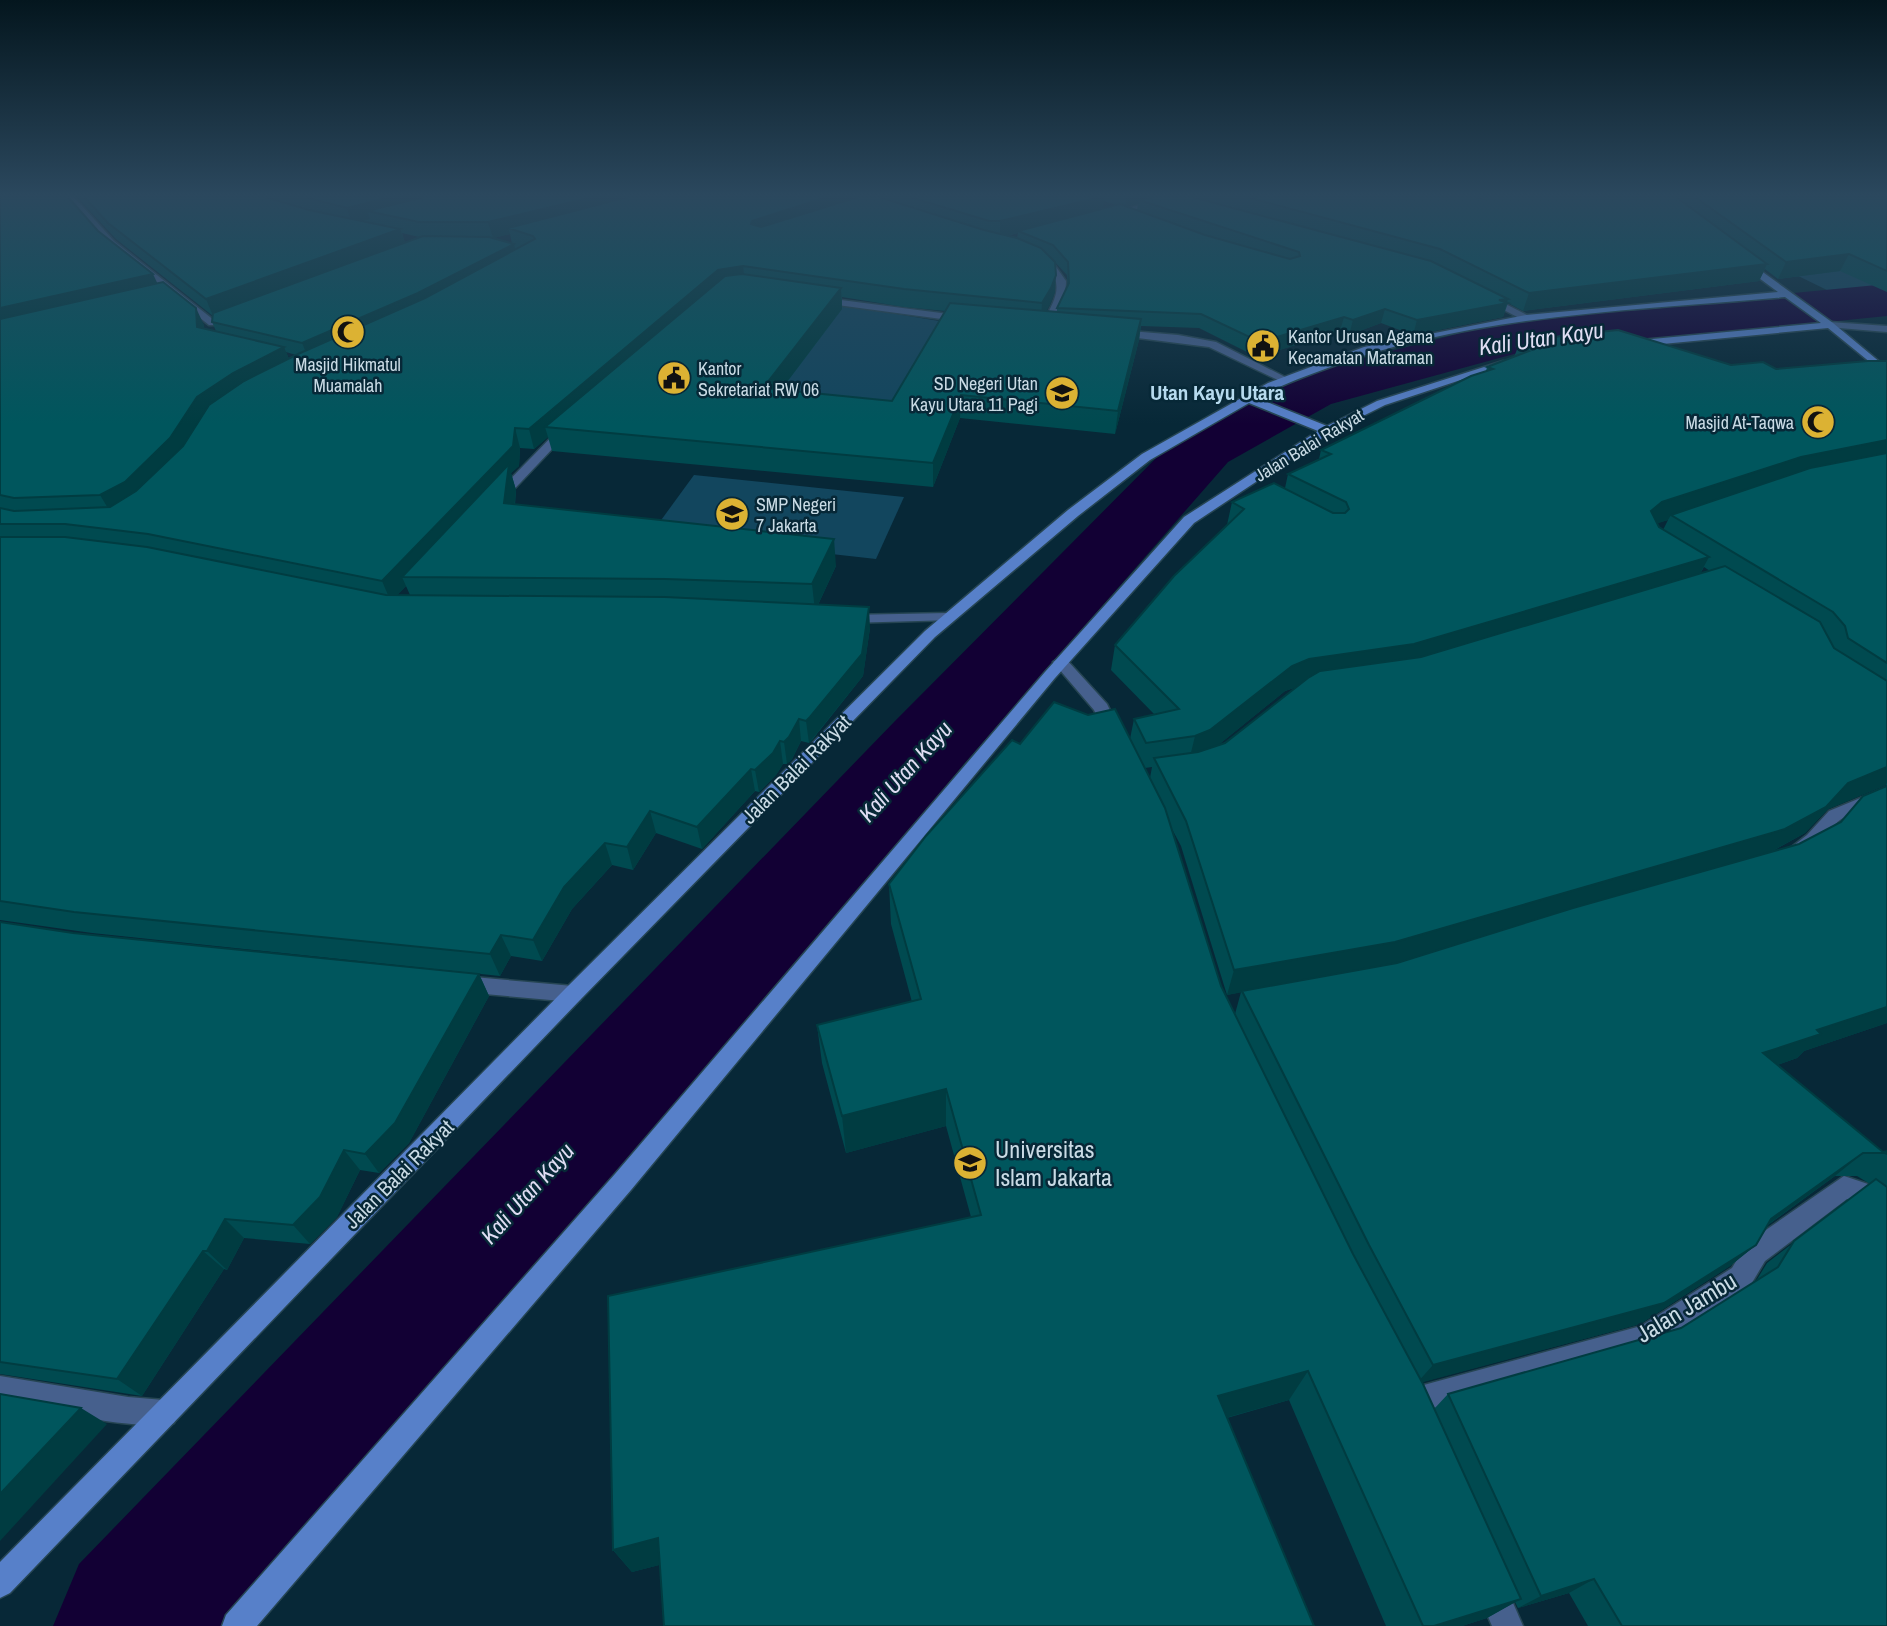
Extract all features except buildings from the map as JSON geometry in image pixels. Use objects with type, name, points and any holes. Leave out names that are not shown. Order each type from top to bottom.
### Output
[{"type":"street","points":[[145,273],[169,294],[212,323]]},
{"type":"street","points":[[1045,327],[1063,287],[1057,273]]},
{"type":"street","points":[[1756,273],[1830,325],[1887,373]]},
{"type":"street","points":[[1478,293],[1526,318]]},
{"type":"street","name":"Jalan Balai Rakyat","points":[[0,1583],[573,994],[948,617],[1073,513],[1146,457],[1254,401],[1284,379],[1368,349],[1526,318],[1788,297]]},
{"type":"street","points":[[811,299],[981,321]]},
{"type":"street","points":[[212,323],[225,318]]},
{"type":"street","points":[[210,334],[212,323]]},
{"type":"street","points":[[1617,345],[1830,325],[1887,329]]},
{"type":"street","points":[[1032,326],[1057,328]]},
{"type":"street","points":[[1861,328],[1887,336]]},
{"type":"street","points":[[1109,333],[1178,338],[1212,344],[1284,379]]},
{"type":"street","name":"Jalan Balai Rakyat","points":[[237,1626],[623,1182],[1061,662],[1189,520],[1248,488],[1321,427],[1381,403],[1520,359]]},
{"type":"street","points":[[1254,401],[1321,427]]},
{"type":"street","points":[[487,510],[570,424]]},
{"type":"street","points":[[834,618],[948,617]]},
{"type":"street","points":[[1061,662],[1101,708],[1118,743]]},
{"type":"street","points":[[1783,857],[1813,840],[1823,825],[1835,815],[1887,793]]},
{"type":"street","points":[[445,982],[573,994]]},
{"type":"street","name":"Jalan Jambu","points":[[1409,1402],[1646,1337],[1741,1277],[1756,1252],[1844,1187],[1853,1188],[1869,1196],[1887,1214]]},
{"type":"street","points":[[1397,1380],[1420,1427]]},
{"type":"street","points":[[0,1389],[128,1410],[164,1413]]},
{"type":"street","points":[[1480,1564],[1508,1626]]},
{"type":"shaded area","points":[[1792,273],[1887,273],[1887,286],[1829,291]]},
{"type":"shaded area","points":[[756,291],[945,322],[886,420],[684,398]]},
{"type":"shaded area","points":[[694,475],[904,497],[876,559],[651,534]]},
{"type":"waterway","name":"Kali Utan Kayu","points":[[141,1626],[929,743],[1204,448],[1309,391],[1511,337],[1887,300]]},
{"type":"place","name":"Masjid Hikmatul Muamalah","points":[[348,332]]},
{"type":"place","name":"Kantor Urusan Agama Kecamatan Matraman","points":[[1263,346]]},
{"type":"place","name":"Kantor Sekretariat RW 06","points":[[674,378]]},
{"type":"place","name":"SD Negeri Utan Kayu Utara 11 Pagi","points":[[1062,393]]},
{"type":"place","name":"Masjid At-Taqwa","points":[[1818,422]]},
{"type":"place","name":"SMP Negeri 7 Jakarta","points":[[732,514]]},
{"type":"place","name":"Universitas Islam Jakarta","points":[[970,1163]]},
{"type":"district","name":"Utan Kayu Utara","points":[[1217,392]]}]
